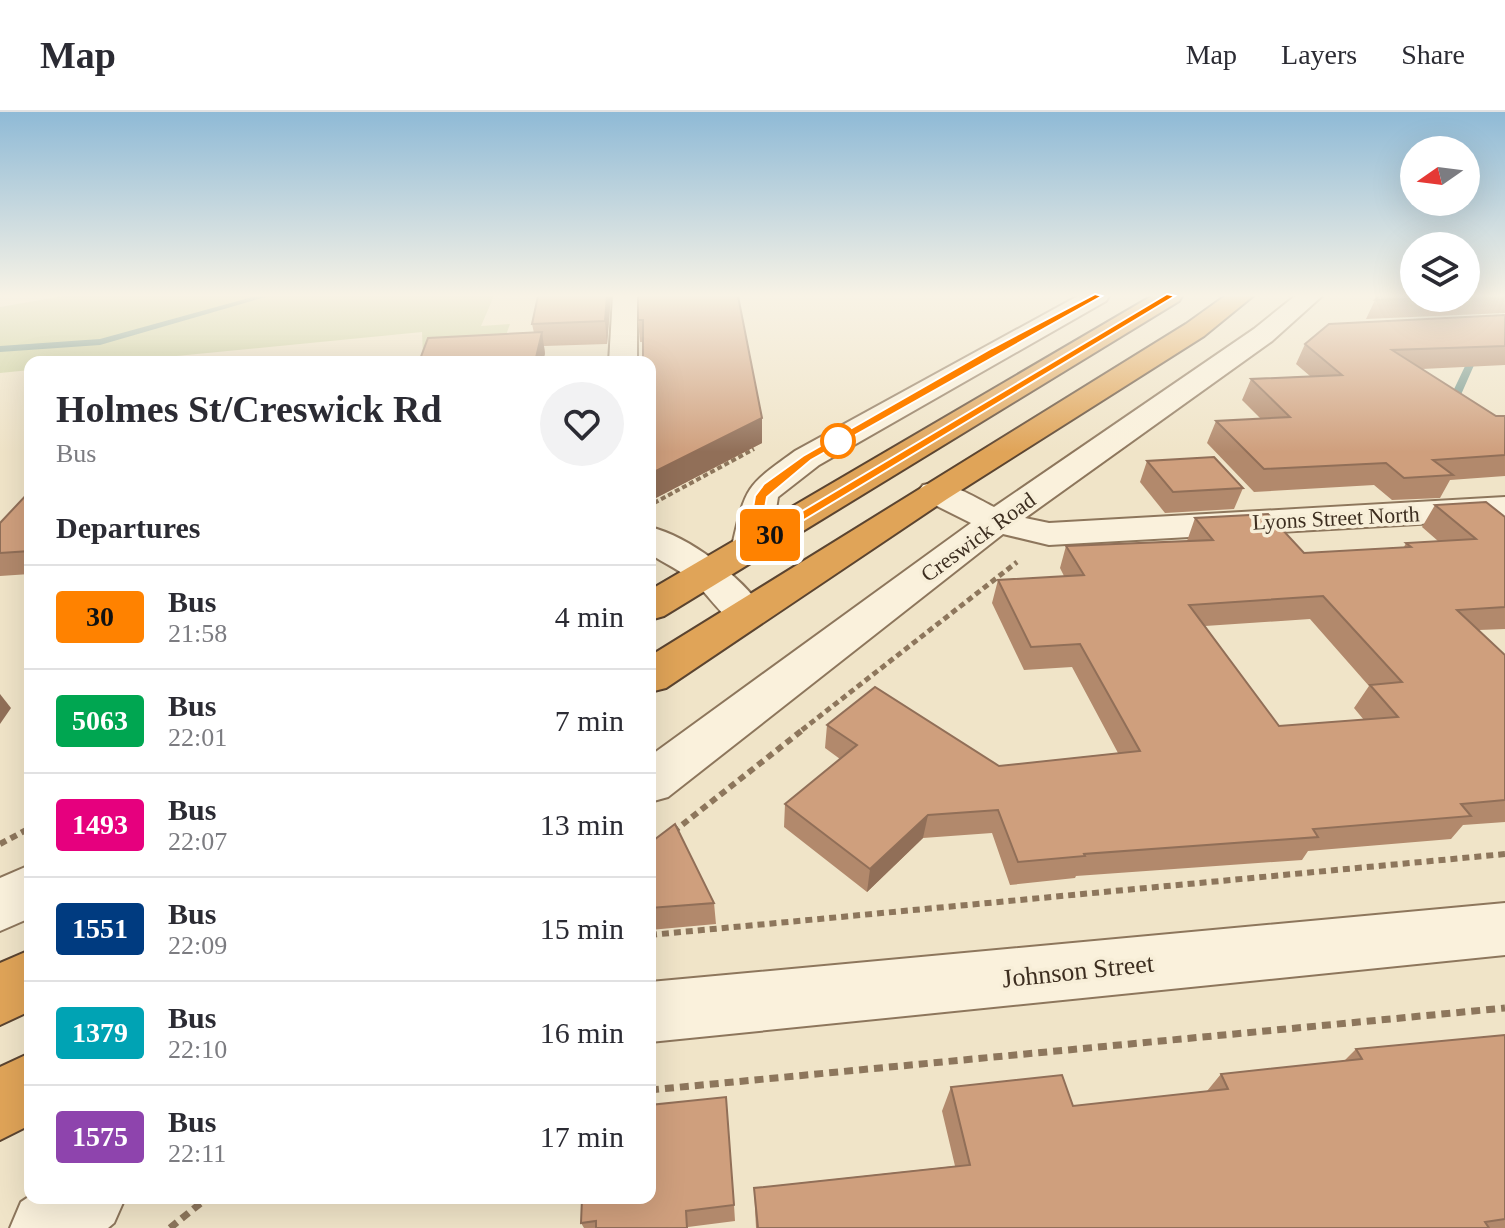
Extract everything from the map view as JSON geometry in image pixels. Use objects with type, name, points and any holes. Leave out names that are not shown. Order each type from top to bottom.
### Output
[{"type":"highway","points":[[672,584],[751,546],[1083,348]]},
{"type":"highway","points":[[656,673],[935,492],[1166,348]]},
{"type":"highway","points":[[0,996],[24,982]]},
{"type":"highway","points":[[0,1106],[24,1090]]},
{"type":"street","points":[[751,546],[761,496],[769,486],[807,458],[1000,348]]},
{"type":"street","name":"Creswick Road","points":[[656,778],[996,522],[1244,348]]},
{"type":"street","name":"Lyons Street North","points":[[935,492],[996,522],[1049,534],[1505,508]]},
{"type":"street","points":[[656,551],[672,584],[746,614]]},
{"type":"street","points":[[0,906],[24,892]]},
{"type":"street","name":"Johnson Street","points":[[656,1011],[1505,929]]},
{"type":"path","points":[[662,840],[1025,556]]},
{"type":"path","points":[[0,844],[24,831]]},
{"type":"path","points":[[656,934],[1505,854]]},
{"type":"path","points":[[656,1089],[1505,1008]]},
{"type":"path","points":[[170,1228],[200,1204]]},
{"type":"green space","points":[[0,348],[257,348],[176,356],[24,356],[24,371],[0,373]]},
{"type":"green space","points":[[423,348],[501,348],[501,349],[423,355]]},
{"type":"building","points":[[424,348],[538,348],[536,356],[421,356]]},
{"type":"building","points":[[643,348],[748,348],[762,418],[656,471],[656,356],[643,356]]},
{"type":"building","points":[[1310,348],[1446,348],[1392,350],[1496,416],[1505,416],[1505,455],[1433,460],[1453,475],[1404,478],[1386,463],[1264,469],[1216,421],[1290,417],[1251,379],[1342,375]]},
{"type":"building","points":[[1214,457],[1243,488],[1173,492],[1147,461]]},
{"type":"building","points":[[24,497],[24,551],[0,553],[0,523]]},
{"type":"building","points":[[1486,502],[1505,517],[1505,607],[1457,610],[1505,655],[1505,800],[1461,804],[1471,816],[1313,829],[1318,837],[1084,854],[1018,862],[998,810],[928,815],[870,869],[785,804],[857,745],[827,725],[875,687],[999,766],[1140,751],[1080,644],[1031,647],[998,580],[1084,575],[1066,546],[1213,540],[1195,518],[1268,514],[1304,553],[1411,547],[1406,543],[1476,539],[1435,505]],"holes":[[[1323,596],[1402,682],[1370,685],[1398,717],[1279,726],[1189,605]]]},
{"type":"building","points":[[675,824],[714,903],[656,908],[656,838]]},
{"type":"building","points":[[1505,1035],[1505,1219],[1485,1222],[1489,1228],[758,1228],[754,1188],[970,1165],[951,1087],[1062,1075],[1073,1106],[1228,1089],[1221,1074],[1362,1059],[1356,1049]]},
{"type":"building","points":[[726,1097],[734,1205],[686,1211],[687,1228],[596,1228],[596,1221],[581,1223],[582,1204],[656,1204],[656,1104]]},
{"type":"waterway","points":[[0,349],[13,348]]},
{"type":"waterway","points":[[1451,406],[1471,362],[1479,353]]},
{"type":"bus line","name":"30","points":[[1000,348],[807,458],[769,486],[761,496],[756,512],[751,546],[1083,348]]}]
